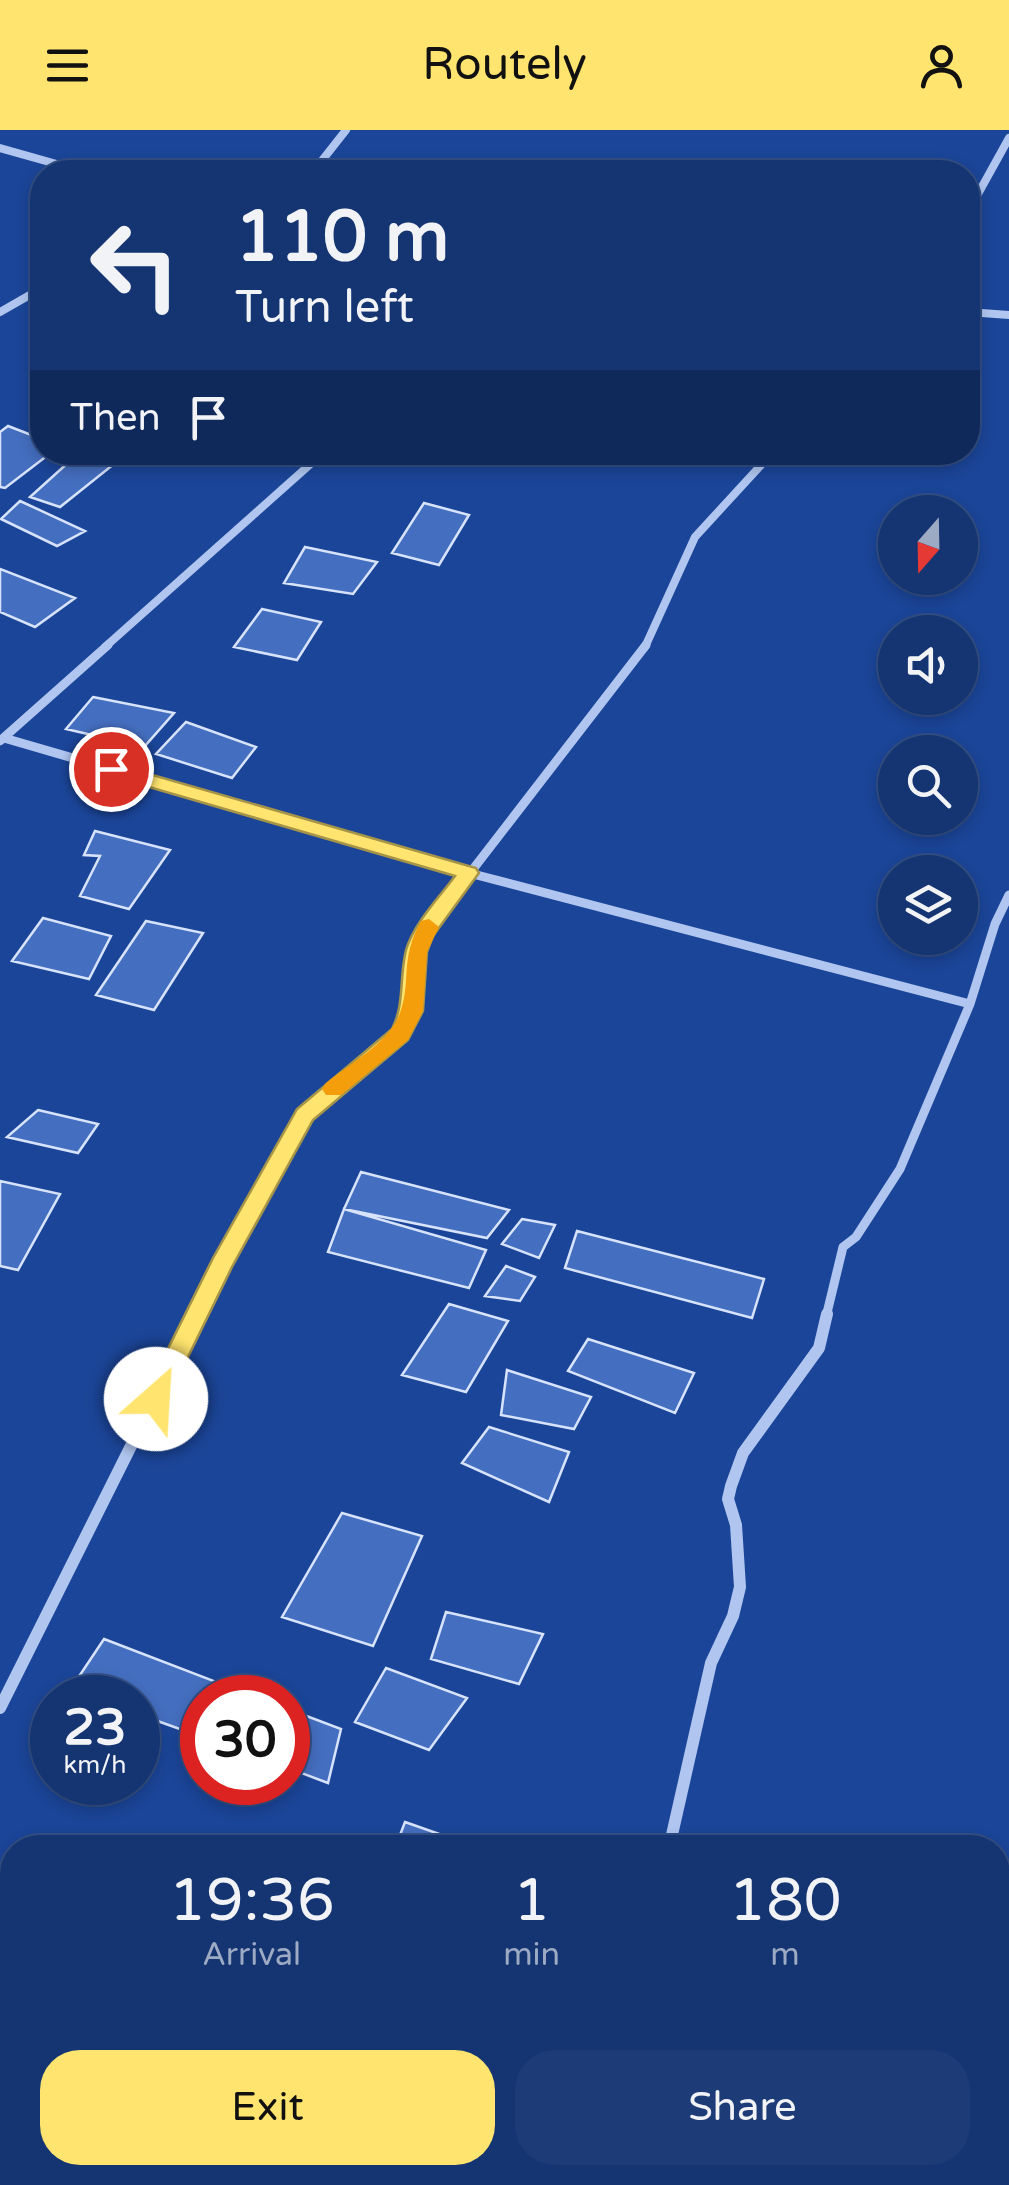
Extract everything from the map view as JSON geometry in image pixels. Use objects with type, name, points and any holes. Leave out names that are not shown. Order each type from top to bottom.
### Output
[{"type":"street","points":[[322,160],[346,130]]},
{"type":"street","points":[[980,190],[1009,138]]},
{"type":"street","points":[[0,148],[42,160]]},
{"type":"street","points":[[0,312],[30,295]]},
{"type":"street","points":[[980,313],[1009,316]]},
{"type":"street","points":[[2,740],[309,465]]},
{"type":"street","points":[[0,1708],[222,1264],[305,1114],[400,1034],[412,1011],[416,952],[423,934],[644,650],[695,536],[761,465]]},
{"type":"street","points":[[2,740],[469,873],[970,1004]]},
{"type":"street","points":[[672,1835],[712,1663],[733,1616],[740,1588],[736,1525],[728,1499],[743,1453],[819,1348],[844,1248],[856,1237],[900,1169],[970,1004],[995,924],[1009,894]]},
{"type":"building","points":[[8,426],[30,434],[30,465],[35,465],[5,488],[0,487],[0,432]]},
{"type":"building","points":[[66,465],[113,465],[60,507],[30,497]]},
{"type":"building","points":[[20,501],[85,531],[57,546],[1,519]]},
{"type":"building","points":[[424,503],[469,515],[439,565],[392,553]]},
{"type":"building","points":[[305,547],[377,562],[353,594],[284,583]]},
{"type":"building","points":[[0,569],[75,598],[35,627],[0,612]]},
{"type":"building","points":[[262,609],[321,622],[297,660],[234,647]]},
{"type":"building","points":[[93,697],[174,713],[144,747],[66,729]]},
{"type":"building","points":[[186,722],[256,747],[232,778],[156,754]]},
{"type":"building","points":[[95,831],[170,850],[129,909],[80,896],[100,856],[84,855]]},
{"type":"building","points":[[43,918],[111,936],[89,979],[12,961]]},
{"type":"building","points":[[146,921],[203,933],[154,1010],[96,995]]},
{"type":"building","points":[[38,1110],[98,1124],[78,1153],[7,1137]]},
{"type":"building","points":[[361,1172],[509,1210],[487,1238],[344,1209]]},
{"type":"building","points":[[0,1181],[60,1194],[18,1270],[0,1266]]},
{"type":"building","points":[[344,1209],[486,1250],[469,1288],[328,1252]]},
{"type":"building","points":[[522,1219],[555,1225],[539,1258],[502,1244]]},
{"type":"building","points":[[577,1231],[764,1279],[752,1318],[565,1268]]},
{"type":"building","points":[[506,1266],[535,1277],[520,1301],[485,1296]]},
{"type":"building","points":[[449,1304],[508,1321],[466,1392],[402,1375]]},
{"type":"building","points":[[588,1339],[694,1373],[675,1413],[568,1371]]},
{"type":"building","points":[[507,1370],[591,1397],[574,1429],[501,1415]]},
{"type":"building","points":[[489,1427],[569,1452],[549,1502],[462,1463]]},
{"type":"building","points":[[342,1513],[422,1536],[373,1646],[282,1617]]},
{"type":"building","points":[[446,1612],[543,1634],[519,1684],[431,1659]]},
{"type":"building","points":[[104,1639],[198,1675],[180,1675],[180,1729],[160,1722],[160,1675],[80,1675]]},
{"type":"building","points":[[386,1668],[467,1698],[429,1750],[355,1722]]},
{"type":"building","points":[[310,1717],[341,1729],[328,1783],[310,1776]]},
{"type":"building","points":[[405,1822],[442,1835],[400,1835]]},
{"type":"slow traffic","points":[[334,1089],[400,1034],[412,1011],[416,952],[429,927]]},
{"type":"route","points":[[111,769],[469,873],[423,934],[416,952],[412,1011],[400,1034],[305,1114],[222,1264],[156,1399]]}]
